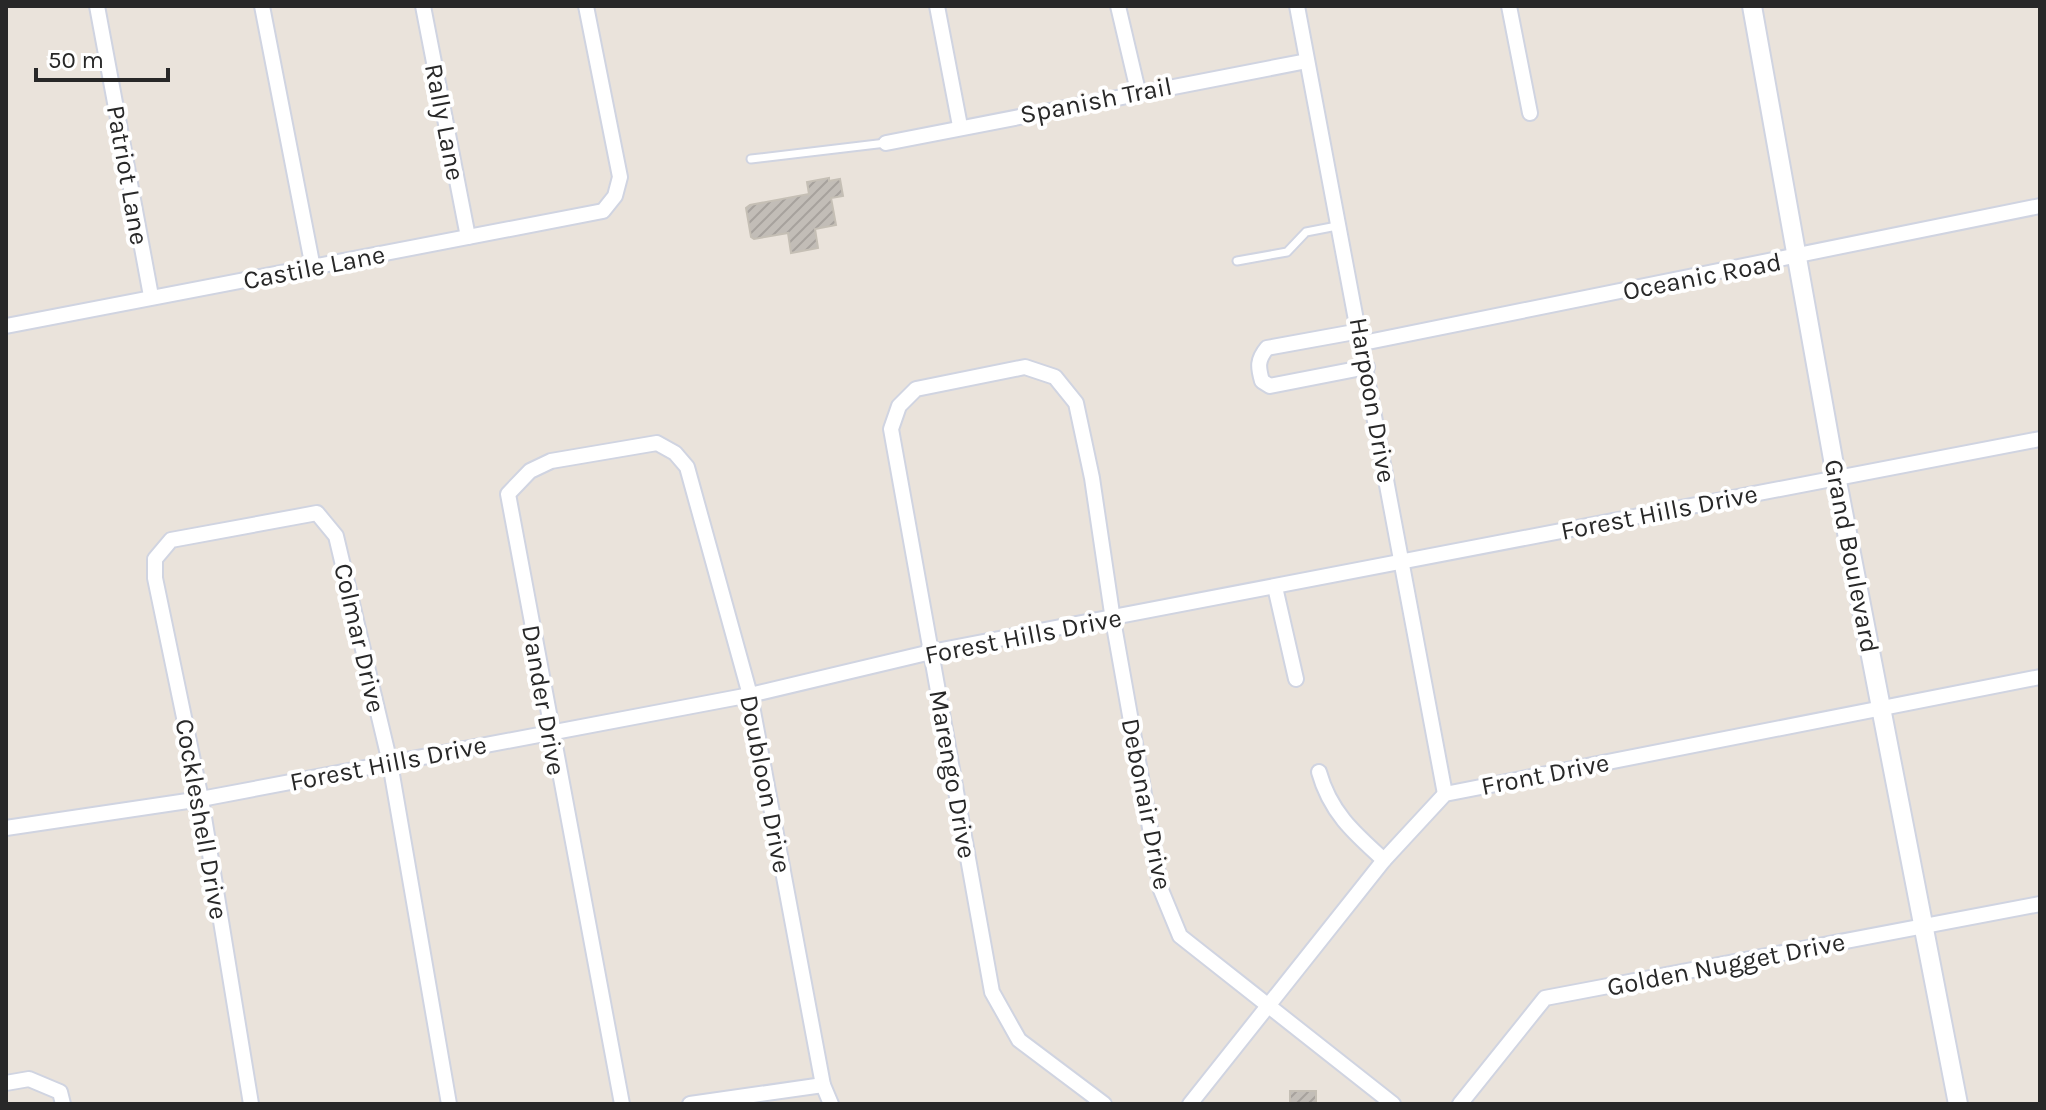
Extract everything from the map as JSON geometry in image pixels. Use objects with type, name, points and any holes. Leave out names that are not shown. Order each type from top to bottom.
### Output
[{"type":"street","name":"Patriot Lane","points":[[97,6],[151,296]]},
{"type":"street","points":[[262,6],[313,268]]},
{"type":"street","name":"Rally Lane","points":[[423,6],[468,237]]},
{"type":"street","name":"Castile Lane","points":[[6,326],[603,211],[615,196],[620,177],[586,6]]},
{"type":"street","points":[[937,6],[960,126]]},
{"type":"street","points":[[1118,6],[1138,91]]},
{"type":"street","name":"Harpoon Drive","points":[[1297,6],[1362,337],[1445,794]]},
{"type":"street","points":[[1509,6],[1530,113]]},
{"type":"street","name":"Grand Boulevard","points":[[1752,6],[1836,476],[1958,1104]]},
{"type":"street","name":"Spanish Trail","points":[[886,143],[1138,91],[1307,61]]},
{"type":"street","name":"Oceanic Road","points":[[1367,367],[1270,386],[1262,381],[1258,368],[1259,357],[1267,348],[1362,337],[1799,257],[1960,219],[2040,206]]},
{"type":"street","name":"Marengo Drive","points":[[1076,403],[1055,377],[1025,367],[916,389],[899,406],[891,429],[992,992],[1001,1014],[1019,1040],[1104,1104]]},
{"type":"street","name":"Debonair Drive","points":[[1076,403],[1092,478],[1113,620],[1161,890],[1180,936],[1267,1008],[1393,1104]]},
{"type":"street","name":"Forest Hills Drive","points":[[6,828],[201,799],[750,695],[931,652],[1113,620],[1836,476],[2040,439]]},
{"type":"street","name":"Dander Drive","points":[[622,1104],[550,733],[508,494],[530,471],[551,461],[657,443],[675,453],[687,467]]},
{"type":"street","name":"Doubloon Drive","points":[[687,467],[750,695],[823,1085],[831,1104]]},
{"type":"street","name":"Colmar Drive","points":[[171,540],[317,513],[336,536],[390,763],[449,1104]]},
{"type":"street","name":"Cockleshell Drive","points":[[171,540],[155,559],[155,578],[201,799],[251,1104]]},
{"type":"street","points":[[1275,587],[1296,679]]},
{"type":"street","name":"Front Drive","points":[[1190,1104],[1384,860],[1445,794],[2040,677]]},
{"type":"street","points":[[1319,772],[1325,794],[1343,823],[1384,860]]},
{"type":"street","name":"Golden Nugget Drive","points":[[1460,1104],[1545,998],[2040,904]]},
{"type":"street","points":[[6,1083],[29,1079],[62,1098]]},
{"type":"street","points":[[690,1104],[823,1085]]},
{"type":"lane","points":[[751,159],[886,143]]},
{"type":"lane","points":[[1237,261],[1287,252],[1306,232],[1339,225]]},
{"type":"building","points":[[829,178],[829,181],[840,179],[843,196],[831,198],[836,225],[815,229],[818,248],[791,253],[788,233],[751,237],[746,208],[809,194],[807,182]]},
{"type":"building","points":[[1290,1091],[1316,1091],[1316,1104],[1290,1104]]}]
